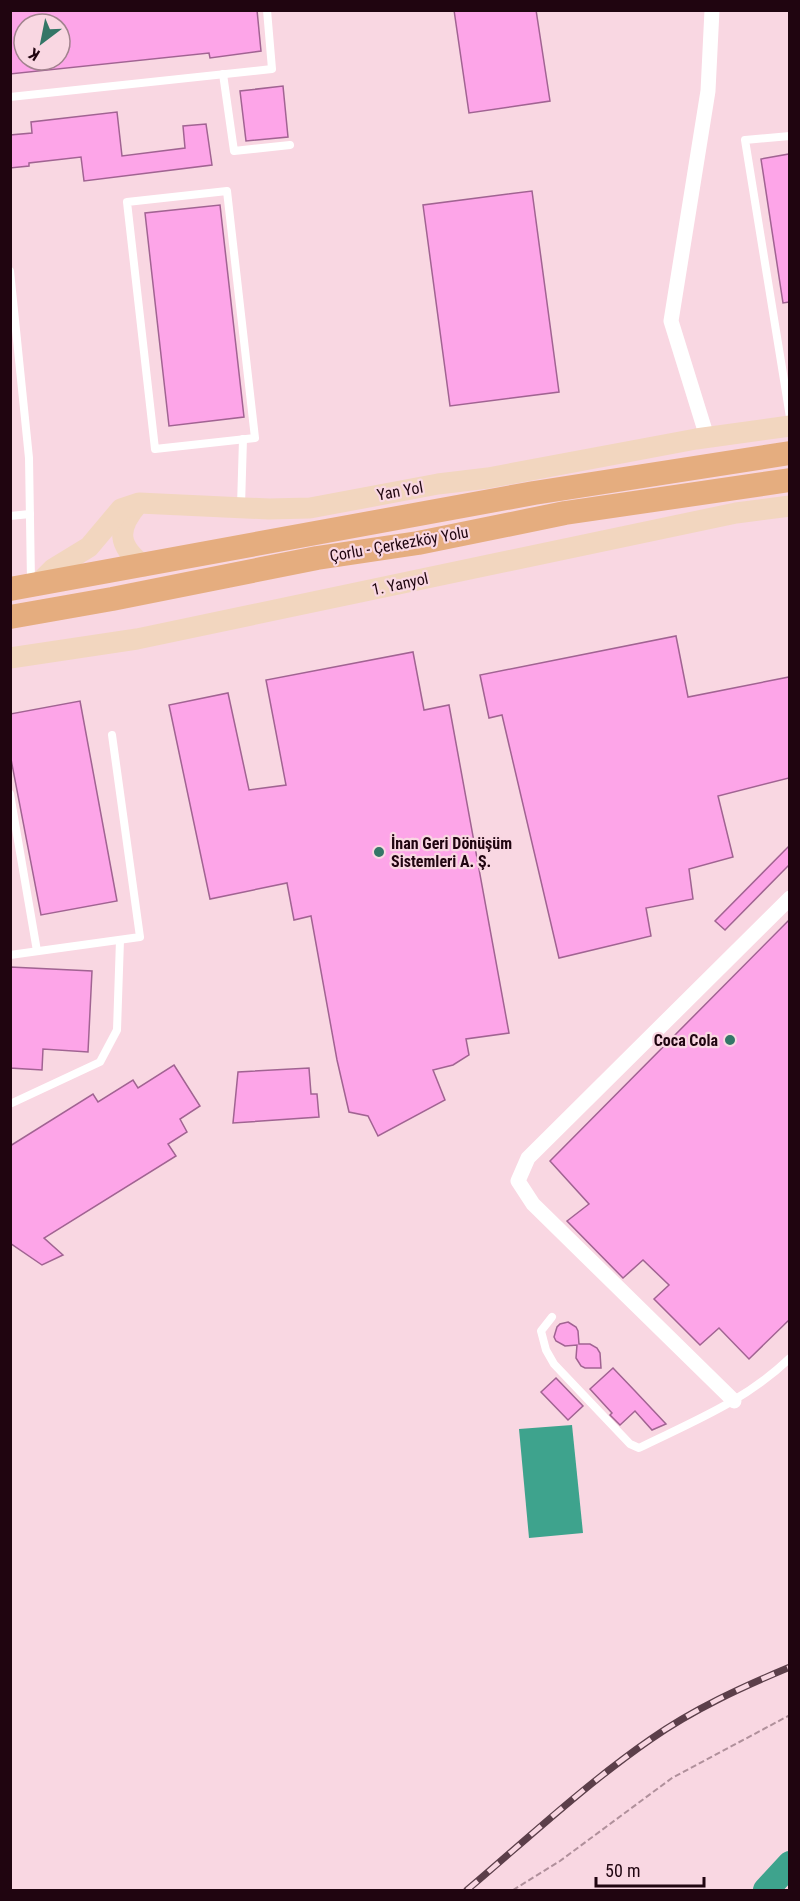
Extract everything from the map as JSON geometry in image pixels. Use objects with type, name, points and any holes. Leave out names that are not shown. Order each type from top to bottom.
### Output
[{"type":"main road","name":"Yan Yol","points":[[140,503],[269,509],[310,508],[438,484],[488,478],[707,437],[789,426]]},
{"type":"main road","name":"Çorlu - Çerkezköy Yolu","points":[[27,586],[534,493],[789,453]]},
{"type":"main road","name":"Çorlu - Çerkezköy Yolu","points":[[10,617],[317,558],[418,543],[565,513],[789,480]]},
{"type":"main road","points":[[140,503],[126,519],[123,542],[131,556],[144,566]]},
{"type":"main road","points":[[27,586],[89,547],[121,509],[140,503]]},
{"type":"main road","name":"1. Yanyol","points":[[10,658],[137,639],[736,513],[789,506]]},
{"type":"street","points":[[707,437],[671,321],[708,91],[712,10]]},
{"type":"street","points":[[734,1401],[533,1204],[518,1182],[528,1158],[789,898]]},
{"type":"lane","points":[[10,97],[272,69],[267,10]]},
{"type":"lane","points":[[223,74],[234,151],[290,145]]},
{"type":"lane","points":[[789,136],[745,140],[788,395],[789,417]]},
{"type":"lane","points":[[227,191],[255,438],[243,439],[155,449],[127,202],[227,191]]},
{"type":"lane","points":[[10,270],[30,458],[27,586]]},
{"type":"lane","points":[[241,508],[243,439]]},
{"type":"lane","points":[[10,516],[30,514]]},
{"type":"lane","points":[[10,955],[140,937],[112,735]]},
{"type":"lane","points":[[10,794],[36,951]]},
{"type":"lane","points":[[10,1104],[100,1062],[117,1030],[120,940]]},
{"type":"lane","points":[[552,1317],[541,1332],[546,1350],[554,1364],[630,1444],[639,1448],[734,1401],[768,1378],[789,1358]]},
{"type":"path","points":[[513,1890],[560,1861],[672,1778],[789,1715]]},
{"type":"shaded area","points":[[572,1425],[583,1533],[529,1538],[519,1429]]},
{"type":"building","points":[[10,10],[257,10],[261,51],[210,58],[209,53],[72,67],[72,12],[12,12],[12,72],[29,72],[10,74]]},
{"type":"building","points":[[454,10],[536,10],[550,101],[469,113]]},
{"type":"building","points":[[283,86],[288,137],[246,141],[240,91]]},
{"type":"building","points":[[117,112],[122,156],[185,148],[183,126],[206,124],[212,165],[84,181],[81,157],[29,163],[29,166],[10,168],[10,135],[32,133],[31,122]]},
{"type":"building","points":[[789,154],[789,302],[783,303],[761,159]]},
{"type":"building","points":[[532,191],[559,392],[450,406],[423,205]]},
{"type":"building","points":[[220,205],[244,417],[169,426],[145,213]]},
{"type":"building","points":[[676,636],[688,697],[789,677],[789,778],[718,796],[733,857],[689,869],[693,899],[646,908],[651,936],[559,958],[502,715],[489,718],[480,675]]},
{"type":"building","name":"İnan Geri Dönüşüm Sistemleri A. Ş.","points":[[413,652],[424,710],[449,705],[509,1033],[466,1039],[469,1055],[453,1065],[433,1070],[445,1100],[378,1136],[368,1116],[349,1112],[337,1060],[311,916],[294,920],[287,883],[210,899],[169,705],[228,693],[249,790],[286,785],[266,680]]},
{"type":"building","points":[[80,701],[117,901],[41,915],[10,754],[10,714]]},
{"type":"building","points":[[789,846],[789,865],[725,930],[715,921]]},
{"type":"building","name":"Coca Cola","points":[[789,920],[789,1320],[749,1359],[719,1328],[700,1345],[654,1299],[669,1285],[643,1260],[623,1278],[567,1221],[589,1204],[550,1161]]},
{"type":"building","points":[[10,967],[92,971],[88,1052],[43,1049],[42,1070],[10,1068]]},
{"type":"building","points":[[174,1065],[200,1106],[180,1119],[187,1132],[168,1144],[176,1156],[44,1238],[63,1255],[42,1265],[10,1243],[10,1146],[93,1094],[98,1102],[133,1080],[138,1088]]},
{"type":"building","points":[[309,1068],[311,1094],[317,1094],[319,1117],[233,1123],[238,1072]]},
{"type":"building","points":[[568,1322],[578,1331],[579,1344],[590,1344],[597,1348],[600,1353],[601,1368],[581,1366],[576,1358],[577,1345],[565,1346],[556,1341],[554,1337],[557,1327]]},
{"type":"building","points":[[613,1368],[666,1424],[652,1430],[635,1411],[620,1425],[610,1415],[612,1413],[590,1389]]},
{"type":"building","points":[[556,1378],[583,1406],[568,1420],[541,1392]]},
{"type":"waterway","points":[[766,1890],[790,1864]]},
{"type":"railway","points":[[467,1890],[580,1793],[651,1739],[719,1699],[790,1667]]},
{"type":"place","name":"İnan Geri Dönüşüm Sistemleri A. Ş.","points":[[379,852]]},
{"type":"place","name":"Coca Cola","points":[[730,1040]]}]
